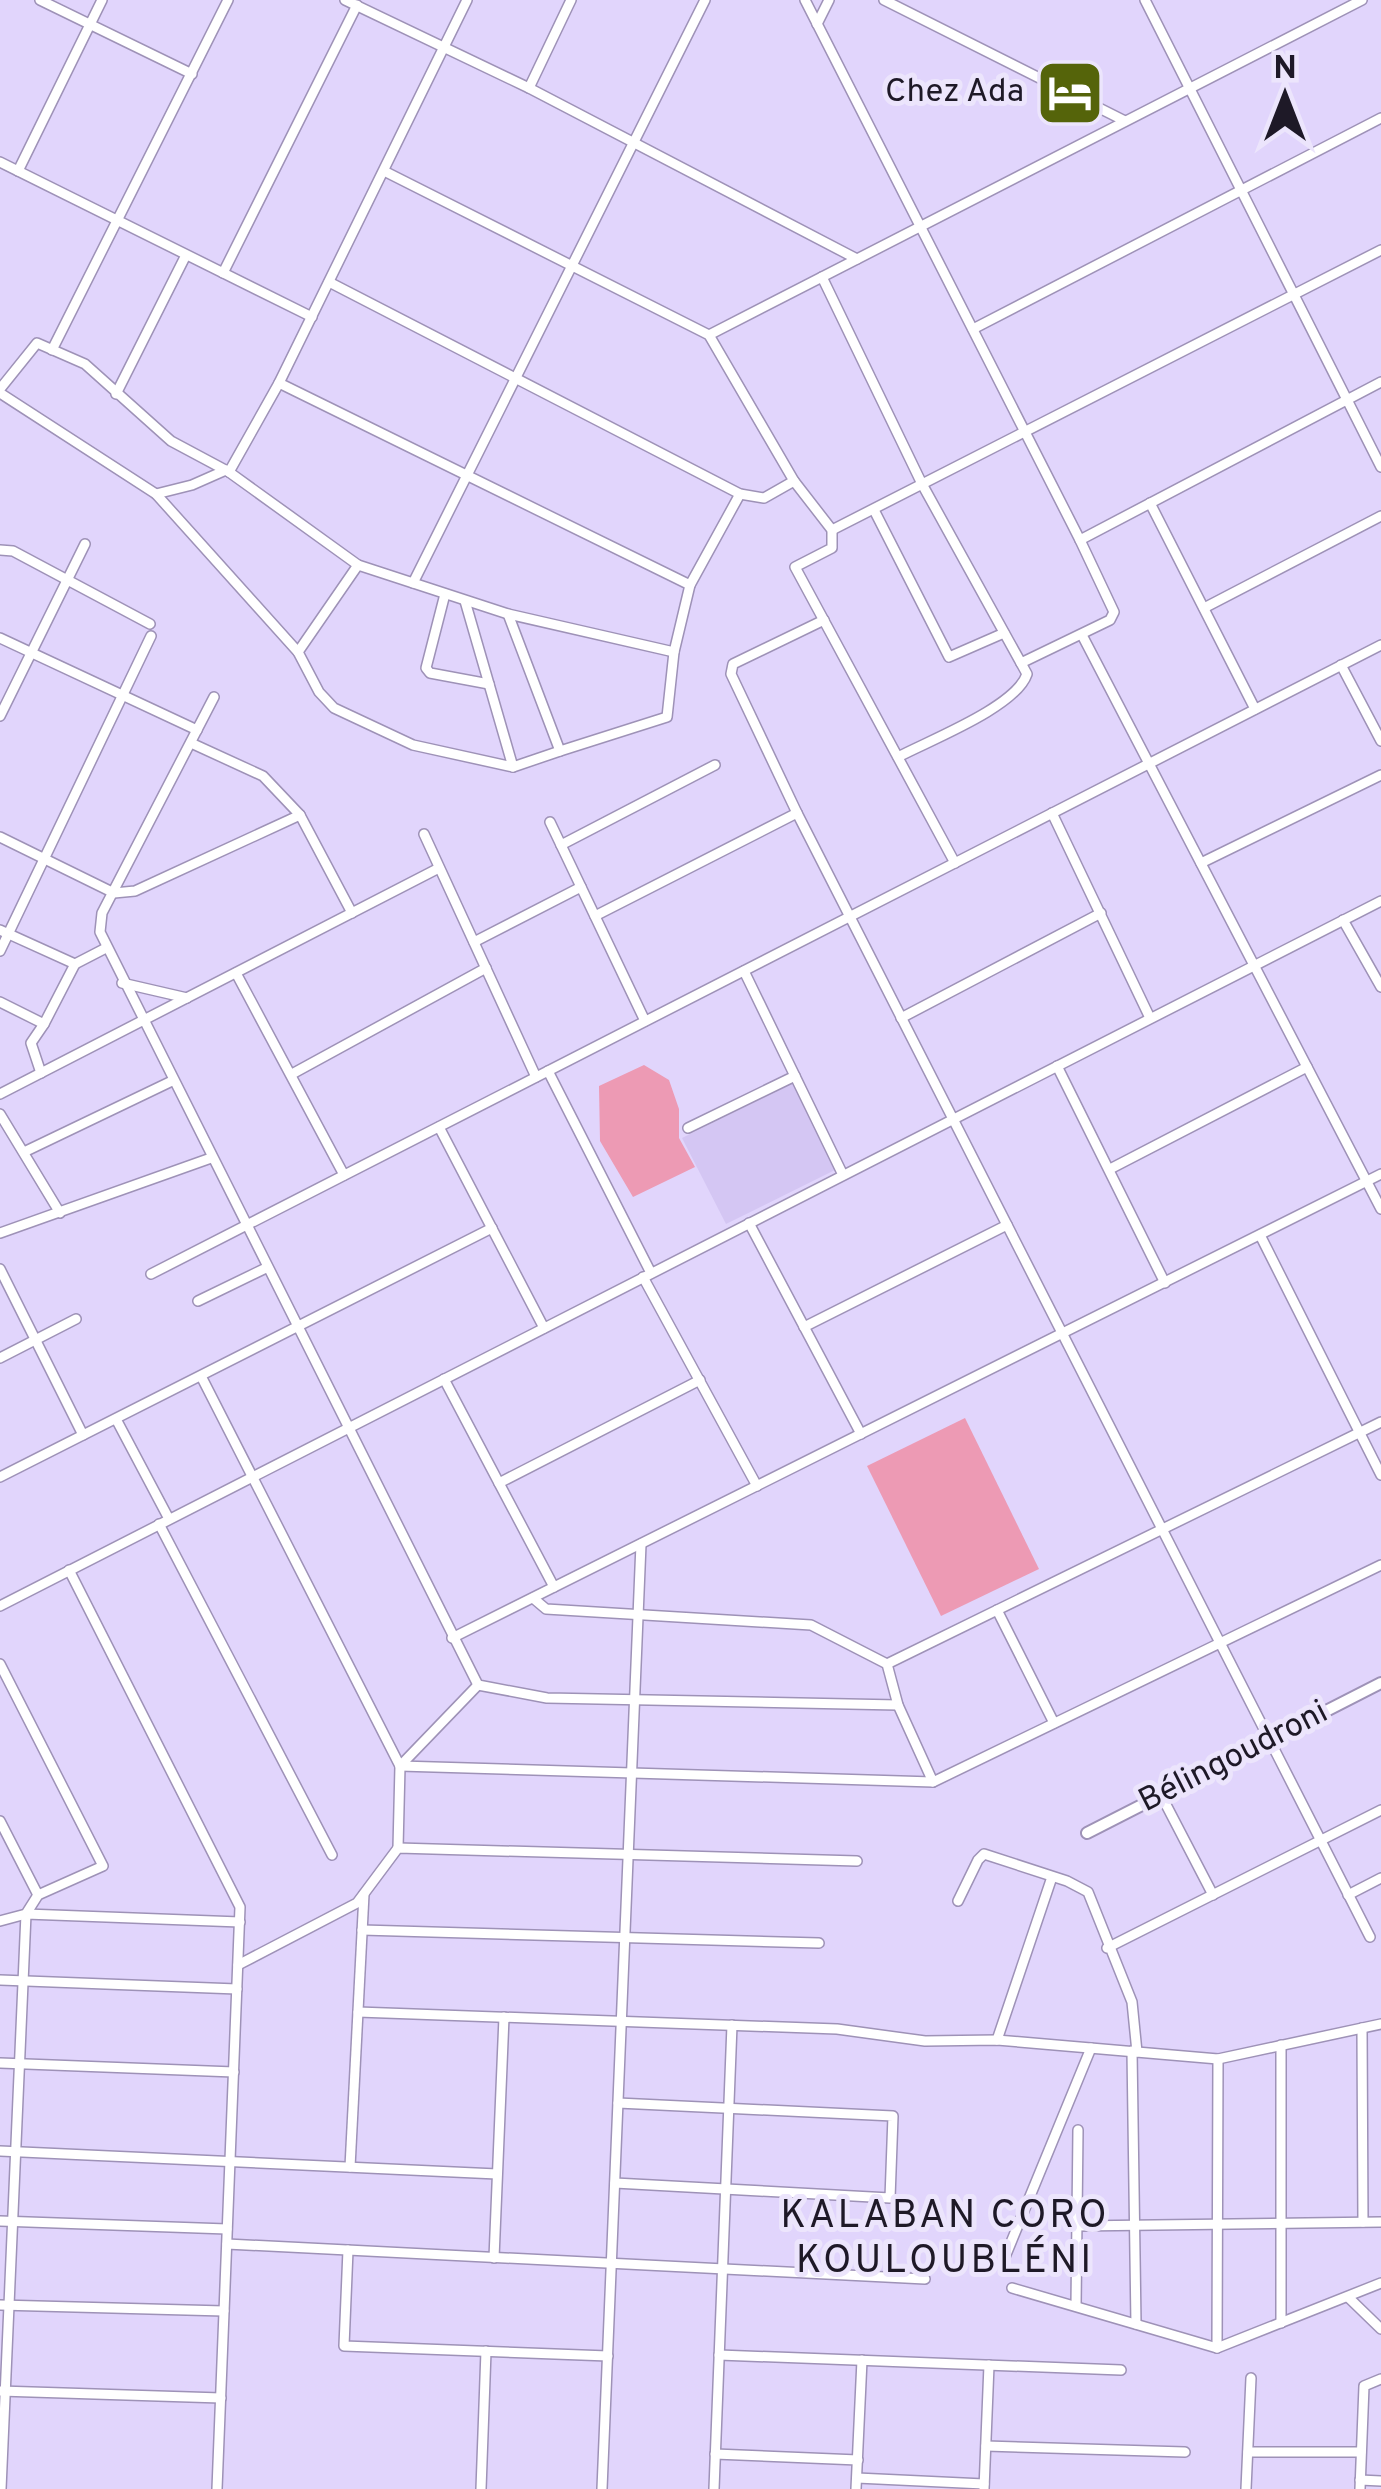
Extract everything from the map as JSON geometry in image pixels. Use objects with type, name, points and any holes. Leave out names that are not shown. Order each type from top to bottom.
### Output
[{"type":"street","points":[[40,0],[192,74]]},
{"type":"street","points":[[18,171],[102,0]]},
{"type":"street","points":[[52,350],[228,0]]},
{"type":"street","points":[[345,0],[529,88],[857,259]]},
{"type":"street","points":[[156,494],[228,471],[279,383],[467,0]]},
{"type":"street","points":[[529,88],[571,0]]},
{"type":"street","points":[[413,583],[705,0]]},
{"type":"street","points":[[805,0],[1114,612],[1110,620],[1021,663]]},
{"type":"street","points":[[817,24],[829,0]]},
{"type":"street","points":[[884,0],[1125,122]]},
{"type":"street","points":[[1144,0],[1381,467]]},
{"type":"street","points":[[709,335],[1362,0]]},
{"type":"street","points":[[223,273],[358,3]]},
{"type":"street","points":[[973,329],[1381,118]]},
{"type":"street","points":[[0,162],[312,317]]},
{"type":"street","points":[[384,171],[709,335],[794,481],[832,530],[832,548],[796,567],[955,862]]},
{"type":"street","points":[[832,530],[1381,250]]},
{"type":"street","points":[[116,394],[186,255]]},
{"type":"street","points":[[822,277],[922,484],[1028,674],[1019,690],[898,757]]},
{"type":"street","points":[[329,282],[740,494],[764,498],[794,481]]},
{"type":"street","points":[[674,652],[508,614],[358,566],[228,471],[171,441],[85,364],[52,350],[32,345],[0,391],[156,494],[298,652],[319,692],[334,708],[413,746],[513,766],[667,717],[674,652],[690,585],[740,494]]},
{"type":"street","points":[[1080,540],[1381,382]]},
{"type":"street","points":[[279,383],[690,585]]},
{"type":"street","points":[[1150,503],[1256,709]]},
{"type":"street","points":[[874,510],[949,657],[1004,633]]},
{"type":"street","points":[[1204,608],[1381,516]]},
{"type":"street","points":[[0,716],[85,544]]},
{"type":"street","points":[[0,550],[13,551],[68,579],[150,630],[124,696],[4,933],[0,951]]},
{"type":"street","points":[[298,652],[358,566]]},
{"type":"street","points":[[445,594],[426,668],[430,673],[489,684]]},
{"type":"street","points":[[465,602],[513,766]]},
{"type":"street","points":[[508,614],[560,751]]},
{"type":"street","points":[[824,620],[733,664],[731,674],[796,813],[1370,1937]]},
{"type":"street","points":[[1082,635],[1381,1209]]},
{"type":"street","points":[[0,638],[197,730]]},
{"type":"street","points":[[151,1274],[1381,645]]},
{"type":"street","points":[[1341,665],[1381,742]]},
{"type":"street","points":[[214,697],[100,922],[106,948],[478,1685]]},
{"type":"street","points":[[191,743],[262,776],[300,815],[352,913]]},
{"type":"street","points":[[561,845],[716,765]]},
{"type":"street","points":[[1201,863],[1381,775]]},
{"type":"street","points":[[595,916],[796,813]]},
{"type":"street","points":[[1052,813],[1150,1018]]},
{"type":"street","points":[[0,837],[114,893],[135,891],[300,815]]},
{"type":"street","points":[[550,822],[646,1021]]},
{"type":"street","points":[[424,834],[536,1077]]},
{"type":"street","points":[[0,1094],[440,868]]},
{"type":"street","points":[[474,942],[581,887]]},
{"type":"street","points":[[0,1606],[1381,901]]},
{"type":"street","points":[[901,1018],[1101,914]]},
{"type":"street","points":[[1343,920],[1381,987]]},
{"type":"street","points":[[4,933],[76,964]]},
{"type":"street","points":[[41,1073],[31,1043],[76,964],[106,948]]},
{"type":"street","points":[[292,1074],[486,968]]},
{"type":"street","points":[[744,971],[844,1175]]},
{"type":"street","points":[[236,973],[344,1175]]},
{"type":"street","points":[[122,983],[187,998]]},
{"type":"street","points":[[0,1002],[44,1024]]},
{"type":"street","points":[[1057,1066],[1165,1282]]},
{"type":"street","points":[[1110,1169],[1307,1067]]},
{"type":"street","points":[[548,1071],[700,1380],[758,1486]]},
{"type":"street","points":[[688,1128],[795,1076]]},
{"type":"street","points":[[23,1152],[172,1081]]},
{"type":"street","points":[[0,1114],[60,1213]]},
{"type":"street","points":[[439,1126],[544,1328]]},
{"type":"street","points":[[0,1233],[211,1158]]},
{"type":"street","points":[[452,1638],[1381,1174]]},
{"type":"street","points":[[749,1223],[861,1434]]},
{"type":"street","points":[[804,1327],[1007,1225]]},
{"type":"street","points":[[0,1478],[492,1228]]},
{"type":"street","points":[[1259,1235],[1381,1475]]},
{"type":"street","points":[[198,1301],[266,1268]]},
{"type":"street","points":[[0,1269],[83,1436]]},
{"type":"street","points":[[0,1358],[76,1319]]},
{"type":"street","points":[[201,1376],[400,1766],[398,1848],[357,1903],[238,1965]]},
{"type":"street","points":[[444,1379],[554,1587]]},
{"type":"street","points":[[499,1483],[700,1380]]},
{"type":"street","points":[[116,1419],[332,1855]]},
{"type":"street","points":[[887,1664],[1381,1422]]},
{"type":"street","points":[[602,2489],[641,1544]]},
{"type":"street","points":[[400,1766],[933,1782],[1381,1565]]},
{"type":"street","points":[[69,1570],[240,1907],[217,2489]]},
{"type":"street","points":[[533,1598],[546,1609],[811,1625],[887,1664],[898,1705],[933,1782]]},
{"type":"street","points":[[998,1610],[1054,1723]]},
{"type":"street","points":[[0,1664],[5,1687],[103,1866],[38,1895],[26,1914],[13,2221],[4,2305],[1,2489]]},
{"type":"street","name":"Bélingoudroni","points":[[1087,1833],[1381,1683]]},
{"type":"street","points":[[400,1766],[478,1685]]},
{"type":"street","points":[[478,1685],[547,1697],[898,1705]]},
{"type":"street","points":[[1161,1795],[1213,1895]]},
{"type":"street","points":[[1108,1948],[1381,1810]]},
{"type":"street","points":[[2,1829],[38,1895]]},
{"type":"street","points":[[398,1848],[857,1861]]},
{"type":"street","points":[[958,1901],[984,1854],[1088,1892],[1132,2002],[1136,2324]]},
{"type":"street","points":[[997,2040],[1052,1876]]},
{"type":"street","points":[[1348,1895],[1381,1878]]},
{"type":"street","points":[[350,2167],[364,1894]]},
{"type":"street","points":[[0,1921],[26,1914],[240,1922]]},
{"type":"street","points":[[362,1930],[819,1943]]},
{"type":"street","points":[[0,1980],[237,1989]]},
{"type":"street","points":[[358,2012],[837,2029],[925,2041],[997,2040],[1218,2059],[1381,2024]]},
{"type":"street","points":[[494,2258],[504,2018]]},
{"type":"street","points":[[714,2489],[732,2026]]},
{"type":"street","points":[[1361,2028],[1363,2222]]},
{"type":"street","points":[[1280,2045],[1281,2324]]},
{"type":"street","points":[[1005,2257],[1091,2048]]},
{"type":"street","points":[[1217,2348],[1218,2059]]},
{"type":"street","points":[[0,2063],[234,2072]]},
{"type":"street","points":[[615,2183],[890,2198],[891,2177],[893,2116],[618,2103]]},
{"type":"street","points":[[1076,2306],[1078,2130]]},
{"type":"street","points":[[0,2151],[497,2174]]},
{"type":"street","points":[[0,2221],[227,2229]]},
{"type":"street","points":[[1076,2226],[1381,2222]]},
{"type":"street","points":[[227,2244],[925,2279]]},
{"type":"street","points":[[348,2250],[344,2345],[608,2356]]},
{"type":"street","points":[[1012,2288],[1217,2348],[1381,2283]]},
{"type":"street","points":[[1348,2297],[1381,2329]]},
{"type":"street","points":[[4,2305],[224,2311]]},
{"type":"street","points":[[481,2489],[486,2351]]},
{"type":"street","points":[[719,2355],[1120,2370]]},
{"type":"street","points":[[862,2360],[857,2483],[984,2486],[989,2365]]},
{"type":"street","points":[[1246,2489],[1251,2378]]},
{"type":"street","points":[[1381,2379],[1364,2386],[1360,2485],[1381,2481]]},
{"type":"street","points":[[3,2390],[221,2398]]},
{"type":"street","points":[[986,2446],[1184,2452]]},
{"type":"street","points":[[1248,2452],[1361,2452]]},
{"type":"street","points":[[715,2455],[858,2460]]},
{"type":"shaded area","points":[[644,1065],[669,1080],[679,1109],[679,1138],[695,1167],[633,1197],[600,1141],[599,1086]]},
{"type":"shaded area","points":[[793,1083],[837,1169],[726,1224],[682,1138]]},
{"type":"shaded area","points":[[965,1418],[1039,1569],[941,1616],[867,1466]]},
{"type":"place","name":"Chez Ada","points":[[1070,93]]},
{"type":"district","name":"KALABAN CORO KOULOUBLÉNI","points":[[945,2240]]}]
